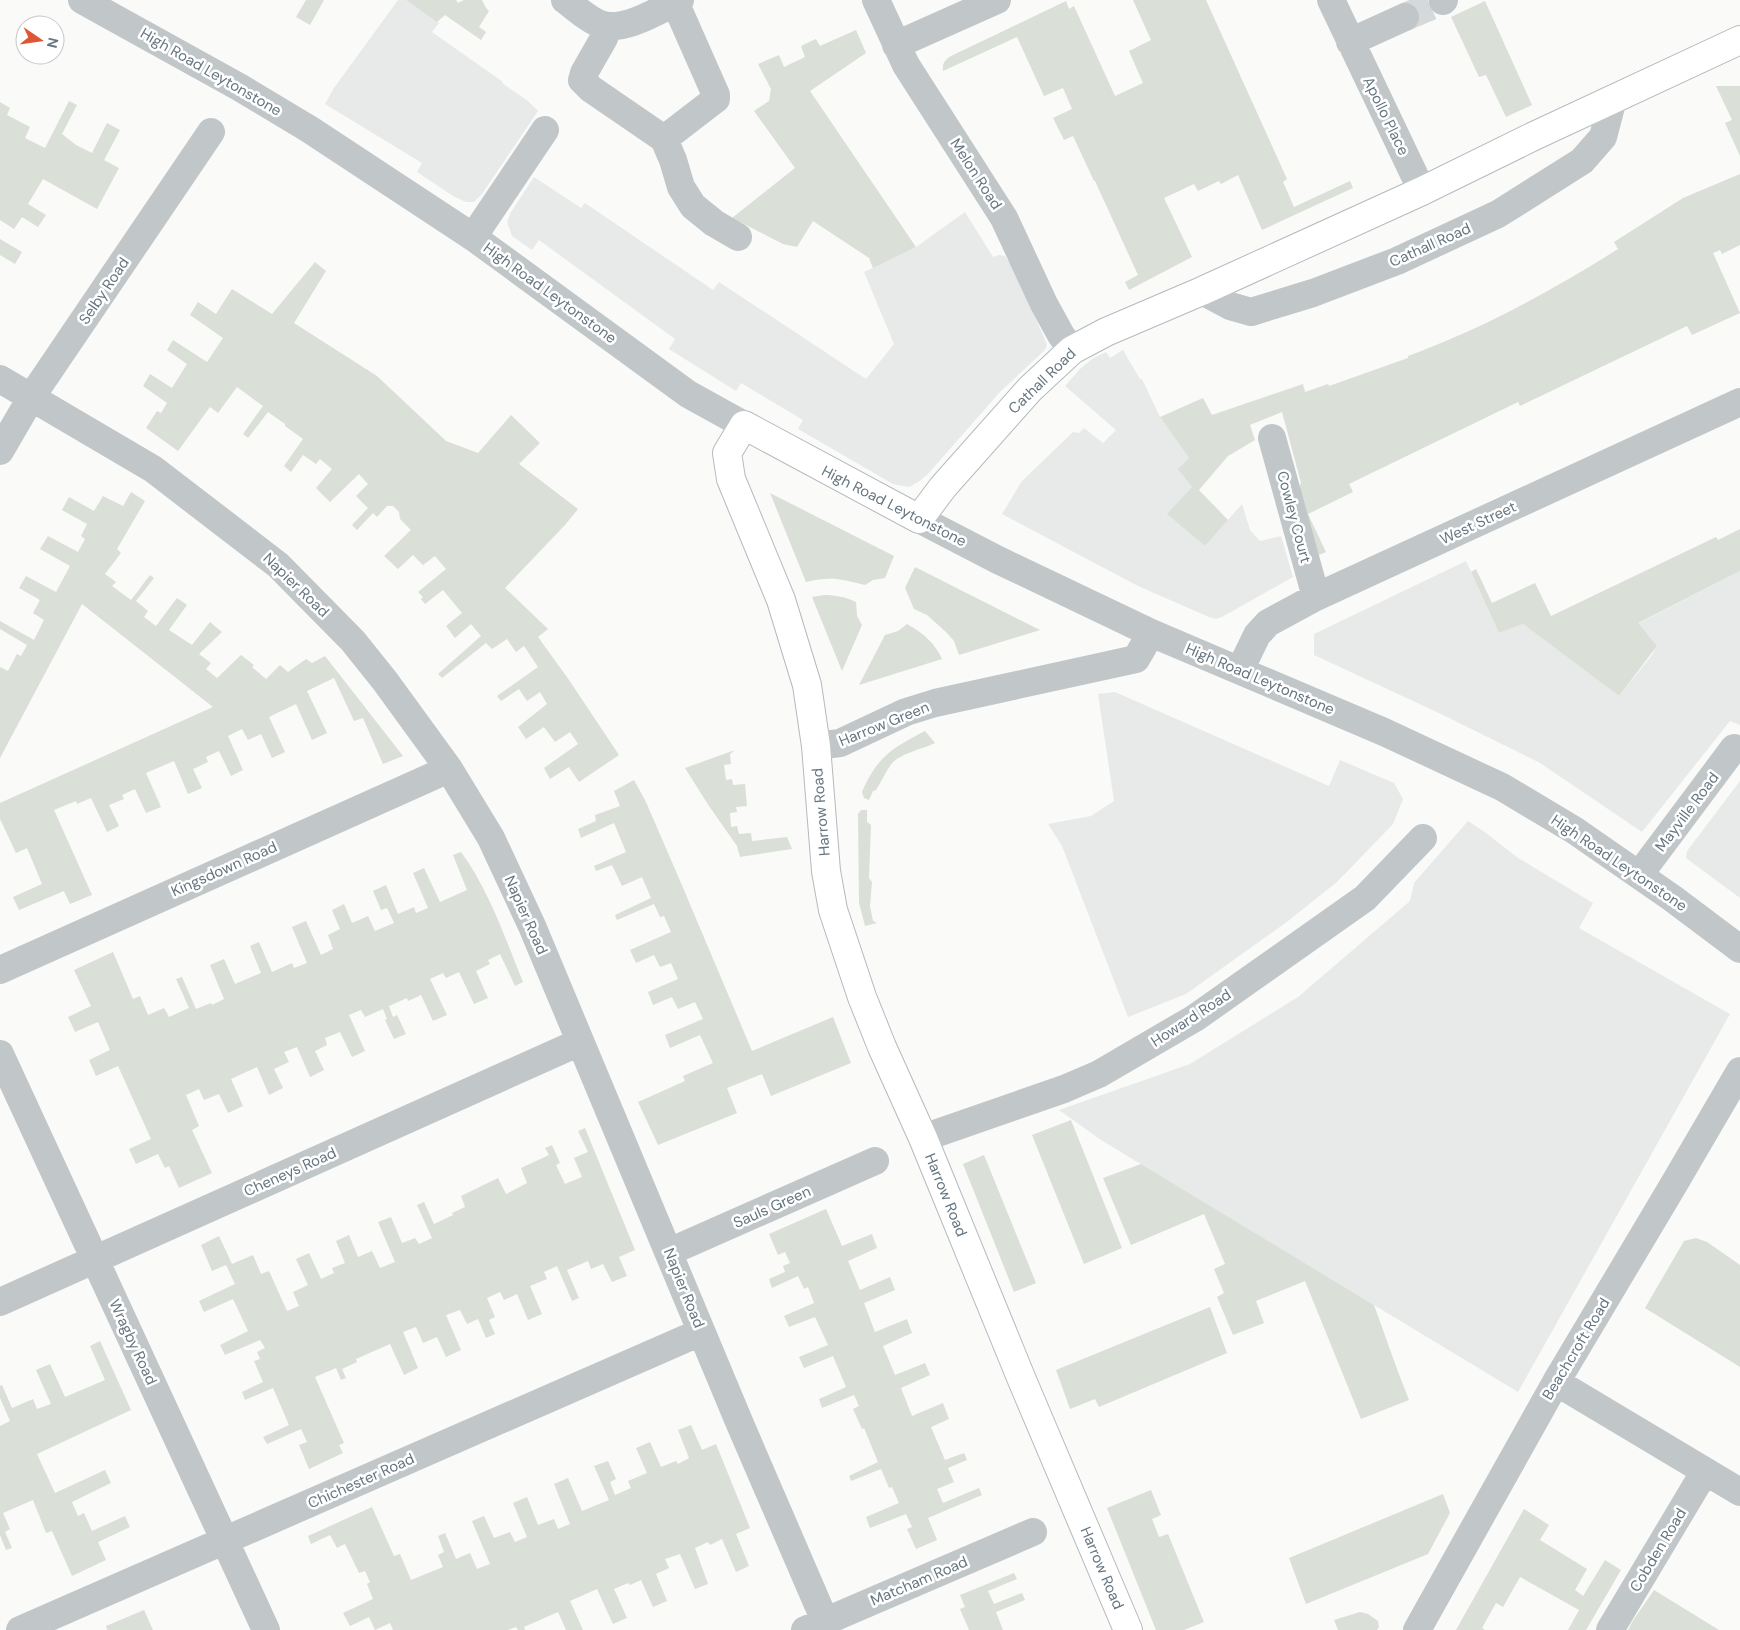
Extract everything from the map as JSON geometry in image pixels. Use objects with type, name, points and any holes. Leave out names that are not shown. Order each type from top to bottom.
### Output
[{"type":"main road","name":"Cathall Road","points":[[919,519],[943,487],[1010,411],[1030,389],[1072,350],[1106,332],[1202,291],[1422,191],[1534,136],[1729,45]]},
{"type":"main road","name":"High Road Leytonstone","points":[[744,425],[919,519]]},
{"type":"main road","name":"Harrow Green","points":[[744,425],[727,453],[731,479],[781,600],[790,628],[807,686],[816,746]]},
{"type":"main road","name":"Harrow Road","points":[[816,746],[826,871],[833,910],[866,1005],[1128,1630]]},
{"type":"street","name":"High Road Leytonstone","points":[[82,0],[310,128],[473,237],[688,394],[744,425]]},
{"type":"street","points":[[564,0],[595,21],[608,26],[622,25],[639,20],[677,1],[716,99],[664,139]]},
{"type":"street","name":"Melon Road","points":[[876,0],[906,65],[1004,218],[1044,304],[1072,350]]},
{"type":"street","points":[[896,45],[996,0]]},
{"type":"street","name":"Apollo Place","points":[[1331,0],[1422,191]]},
{"type":"street","points":[[1350,42],[1404,17]]},
{"type":"street","points":[[608,26],[604,38],[582,80],[591,89],[664,139],[673,160],[680,188],[694,206],[714,223],[738,237]]},
{"type":"street","name":"Cathall Road","points":[[1202,291],[1230,306],[1251,312],[1313,293],[1397,261],[1498,214],[1582,161],[1603,137],[1614,99]]},
{"type":"street","points":[[473,237],[545,130]]},
{"type":"street","name":"Selby Road","points":[[0,452],[32,396],[211,132]]},
{"type":"street","name":"Napier Road","points":[[0,379],[32,396],[153,469],[278,565],[353,641],[385,681],[449,769],[491,838],[532,926],[670,1252],[815,1626]]},
{"type":"street","name":"West Street","points":[[1240,670],[1257,635],[1268,623],[1316,597],[1740,402]]},
{"type":"street","name":"Cowley Court","points":[[1272,438],[1316,597]]},
{"type":"street","name":"High Road Leytonstone","points":[[919,519],[998,560],[1151,633],[1384,732],[1502,787],[1574,830],[1740,949]]},
{"type":"street","name":"Harrow Green","points":[[816,746],[840,743],[906,712],[935,703],[1136,659],[1151,633]]},
{"type":"street","name":"Mayville Road","points":[[1639,875],[1734,748]]},
{"type":"street","name":"Kingsdown Road","points":[[0,970],[449,769]]},
{"type":"street","name":"Howard Road","points":[[923,1138],[1064,1089],[1099,1074],[1195,1018],[1365,898],[1423,838]]},
{"type":"street","name":"Cheneys Road","points":[[0,1302],[580,1042]]},
{"type":"street","name":"Wragby Road","points":[[0,1054],[266,1630]]},
{"type":"street","name":"Beachcroft Road","points":[[1417,1630],[1556,1382],[1740,1071]]},
{"type":"street","name":"Sauls Green","points":[[670,1252],[875,1161]]},
{"type":"street","name":"Chichester Road","points":[[20,1630],[702,1332]]},
{"type":"street","points":[[1556,1382],[1740,1492]]},
{"type":"street","name":"Cobden Road","points":[[1610,1630],[1705,1471]]},
{"type":"street","name":"Matcham Road","points":[[815,1626],[1032,1532]]},
{"type":"shaded area","points":[[306,0],[324,0],[310,25],[296,17]]},
{"type":"shaded area","points":[[398,0],[406,0],[439,23],[432,32],[503,82],[538,111],[482,194],[474,202],[466,202],[453,196],[417,172],[422,163],[325,104],[334,88]]},
{"type":"shaded area","points":[[406,0],[456,0],[458,3],[464,0],[482,0],[489,11],[479,27],[486,32],[481,40],[445,15],[437,22]]},
{"type":"shaded area","points":[[1133,0],[1206,0],[1287,179],[1283,182],[1294,207],[1350,181],[1353,188],[1262,230],[1238,175],[1221,184],[1219,181],[1198,191],[1194,184],[1164,198],[1192,257],[1129,290],[1125,282],[1138,275],[1073,136],[1064,140],[1053,118],[1072,109],[1063,88],[1044,96],[1017,37],[943,71],[943,65],[953,55],[1066,1],[1069,9],[1074,6],[1115,96],[1143,83],[1129,51],[1151,40]]},
{"type":"shaded area","points":[[1485,1],[1532,105],[1506,117],[1486,75],[1479,77],[1451,17]]},
{"type":"shaded area","points":[[856,30],[866,53],[810,91],[916,247],[873,268],[869,258],[813,221],[797,247],[783,244],[732,218],[795,168],[754,111],[769,101],[771,89],[758,64],[779,55],[784,67],[805,57],[801,46],[816,39],[820,46]]},
{"type":"shaded area","points":[[1716,86],[1740,86],[1740,156],[1725,123],[1732,120]]},
{"type":"shaded area","points":[[69,101],[77,105],[62,134],[76,145],[92,153],[107,123],[120,130],[104,160],[119,168],[97,209],[43,179],[28,204],[46,215],[38,227],[22,217],[14,229],[0,220],[0,102],[10,108],[7,115],[30,127],[25,138],[45,148]]},
{"type":"shaded area","points":[[1740,174],[1740,245],[1722,254],[1720,250],[1713,253],[1740,313],[1692,335],[1687,326],[1520,406],[1518,402],[1349,484],[1353,492],[1308,514],[1326,552],[1319,555],[1296,493],[1301,483],[1282,412],[1250,425],[1255,440],[1228,456],[1199,490],[1228,520],[1205,546],[1167,514],[1192,487],[1178,469],[1189,458],[1160,417],[1203,398],[1212,415],[1303,384],[1305,392],[1328,384],[1329,386],[1408,358],[1408,356],[1463,334],[1516,308],[1567,280],[1618,249],[1614,242],[1683,198]]},
{"type":"shaded area","points":[[534,177],[581,208],[585,203],[713,290],[719,282],[866,379],[894,344],[864,272],[916,247],[965,212],[993,257],[1005,256],[1013,268],[1047,345],[1045,350],[1000,392],[927,475],[909,487],[893,484],[798,429],[803,420],[741,383],[736,391],[669,349],[675,339],[539,240],[532,250],[512,236],[507,222],[511,212]]},
{"type":"shaded area","points":[[0,239],[22,252],[15,264],[0,255]]},
{"type":"shaded area","points":[[315,262],[326,271],[294,323],[377,376],[446,441],[478,453],[511,415],[540,443],[519,464],[578,509],[505,588],[548,629],[538,637],[619,755],[579,782],[569,767],[550,779],[544,768],[578,744],[570,732],[555,742],[544,727],[526,739],[518,727],[547,704],[540,692],[527,701],[519,689],[501,701],[497,696],[538,667],[524,646],[516,652],[507,639],[492,649],[486,643],[442,678],[438,674],[481,636],[471,624],[455,638],[446,626],[462,613],[443,590],[425,604],[421,599],[423,597],[418,592],[446,569],[435,556],[423,565],[413,555],[398,569],[384,556],[411,530],[400,519],[399,512],[393,506],[387,506],[377,517],[373,513],[357,530],[352,525],[368,508],[356,496],[368,484],[359,474],[330,502],[316,488],[332,469],[320,459],[316,464],[303,455],[291,472],[284,466],[303,439],[285,426],[285,424],[268,412],[248,438],[243,434],[263,406],[237,387],[218,413],[210,407],[178,451],[146,428],[157,411],[161,413],[167,403],[143,386],[150,374],[172,388],[187,364],[167,350],[173,340],[207,362],[223,338],[190,315],[198,302],[216,314],[232,289],[272,314]]},
{"type":"shaded area","points":[[1123,350],[1140,379],[1142,379],[1160,417],[1189,458],[1192,487],[1168,514],[1205,546],[1242,504],[1250,530],[1260,541],[1281,536],[1293,577],[1222,617],[1215,619],[1209,617],[1138,586],[1002,514],[1022,481],[1073,432],[1079,433],[1084,428],[1103,443],[1116,430],[1065,386],[1092,359],[1106,352],[1110,358]]},
{"type":"shaded area","points":[[131,492],[145,501],[117,549],[121,553],[105,574],[116,582],[112,586],[131,600],[150,575],[154,578],[136,601],[148,611],[144,617],[156,626],[177,598],[187,605],[169,630],[192,645],[210,622],[222,632],[199,654],[211,663],[206,669],[217,678],[241,655],[254,665],[252,667],[266,679],[280,665],[288,672],[306,659],[312,663],[325,656],[403,756],[383,764],[363,718],[354,721],[334,678],[307,691],[327,733],[312,740],[296,704],[269,717],[285,752],[272,758],[261,734],[248,740],[242,729],[228,736],[243,770],[231,776],[219,751],[206,757],[208,762],[193,769],[202,788],[188,794],[174,761],[146,773],[161,807],[146,813],[135,789],[122,795],[124,799],[109,805],[119,826],[107,832],[91,798],[77,804],[76,801],[54,810],[92,895],[70,904],[64,891],[19,910],[13,897],[42,884],[27,848],[16,853],[0,819],[0,803],[213,707],[82,604],[0,758],[0,667],[8,671],[17,654],[21,656],[27,645],[0,629],[0,621],[34,640],[44,620],[33,613],[40,600],[19,588],[26,576],[56,592],[70,566],[40,549],[48,536],[78,552],[85,539],[81,536],[87,524],[62,510],[69,497],[94,511],[103,496],[123,506]]},
{"type":"shaded area","points":[[770,493],[894,556],[885,578],[873,580],[865,585],[836,579],[806,582]]},
{"type":"shaded area","points":[[1740,529],[1740,571],[1638,623],[1657,646],[1619,696],[1523,624],[1499,633],[1471,572],[1476,569],[1492,603],[1535,583],[1551,616],[1716,537],[1718,540]]},
{"type":"shaded area","points":[[1466,561],[1499,633],[1523,624],[1619,696],[1657,646],[1637,624],[1740,571],[1740,725],[1730,721],[1642,832],[1540,763],[1441,714],[1314,655],[1314,634]]},
{"type":"shaded area","points":[[915,567],[1040,630],[959,655],[954,641],[947,633],[927,615],[914,609],[905,588]]},
{"type":"shaded area","points":[[833,595],[856,602],[857,616],[862,625],[842,671],[812,597]]},
{"type":"shaded area","points":[[907,624],[928,639],[942,659],[859,685],[885,635],[898,631]]},
{"type":"shaded area","points":[[1115,692],[1329,786],[1340,760],[1394,783],[1403,799],[1393,824],[1337,882],[1288,921],[1186,994],[1128,1017],[1062,846],[1048,824],[1091,816],[1114,801],[1098,694]]},
{"type":"shaded area","points":[[925,731],[935,743],[898,758],[888,769],[869,800],[864,798],[862,792],[880,762],[903,743]]},
{"type":"shaded area","points":[[735,750],[730,754],[731,764],[724,765],[726,780],[732,779],[733,785],[745,784],[747,806],[736,807],[737,812],[730,813],[731,827],[737,826],[739,834],[751,833],[752,841],[787,837],[792,849],[740,857],[737,846],[685,768]]},
{"type":"shaded area","points":[[634,780],[646,802],[752,1051],[833,1017],[851,1063],[771,1096],[762,1074],[727,1088],[737,1113],[658,1145],[638,1102],[685,1081],[683,1076],[713,1063],[700,1035],[670,1048],[665,1035],[703,1019],[695,1002],[678,1009],[672,997],[653,1005],[648,992],[678,979],[671,963],[660,967],[654,955],[636,963],[630,950],[671,932],[664,916],[660,917],[654,904],[617,920],[615,915],[651,898],[642,877],[622,886],[612,865],[596,871],[594,866],[626,852],[614,823],[581,838],[578,829],[596,821],[595,815],[620,806],[614,791]]},
{"type":"shaded area","points":[[1740,781],[1740,898],[1686,858],[1687,851]]},
{"type":"shaded area","points":[[861,810],[867,810],[867,822],[871,825],[869,878],[872,882],[870,906],[873,921],[877,923],[865,926],[859,903],[858,814]]},
{"type":"shaded area","points":[[1468,821],[1518,858],[1593,903],[1579,928],[1730,1014],[1518,1392],[1101,1140],[1059,1110],[1190,1064],[1298,997],[1410,901],[1414,883]]},
{"type":"shaded area","points":[[461,852],[488,898],[523,982],[515,986],[500,954],[488,960],[490,964],[476,971],[488,998],[474,1004],[459,972],[446,978],[443,973],[430,979],[447,1015],[433,1021],[421,995],[408,1001],[407,998],[389,1006],[393,1017],[397,1015],[406,1034],[394,1039],[385,1020],[387,1019],[383,1009],[365,1017],[361,1010],[349,1015],[365,1051],[352,1057],[340,1032],[325,1038],[327,1045],[315,1051],[324,1070],[310,1077],[297,1047],[284,1052],[289,1062],[274,1069],[283,1088],[269,1095],[257,1067],[231,1079],[243,1106],[228,1113],[219,1094],[204,1100],[199,1089],[186,1095],[199,1126],[192,1130],[212,1173],[179,1188],[169,1166],[165,1168],[158,1154],[136,1164],[129,1149],[151,1139],[118,1066],[96,1076],[89,1060],[110,1050],[98,1022],[75,1032],[68,1017],[91,1006],[74,970],[113,952],[133,999],[140,996],[148,1015],[164,1008],[169,1017],[189,1008],[176,979],[182,977],[196,1009],[211,1003],[212,1005],[224,999],[210,965],[224,959],[235,984],[261,973],[250,946],[259,942],[272,972],[292,963],[294,968],[307,963],[292,927],[306,921],[321,955],[333,949],[328,935],[340,929],[332,910],[344,904],[352,923],[368,916],[375,931],[394,923],[387,908],[381,910],[373,891],[386,885],[398,914],[414,907],[416,913],[428,908],[413,873],[424,868],[440,902],[467,890],[453,855]]},
{"type":"shaded area","points":[[1071,1120],[1122,1248],[1084,1264],[1032,1135]]},
{"type":"shaded area","points":[[585,1128],[635,1250],[619,1257],[627,1276],[612,1282],[603,1264],[591,1269],[588,1261],[567,1270],[579,1298],[572,1301],[557,1266],[544,1272],[547,1279],[530,1286],[542,1314],[528,1320],[517,1294],[504,1300],[500,1292],[487,1298],[495,1317],[489,1320],[495,1334],[486,1338],[478,1319],[467,1324],[460,1310],[446,1315],[461,1350],[446,1357],[437,1337],[423,1343],[416,1327],[403,1332],[418,1368],[404,1375],[390,1344],[356,1359],[357,1362],[342,1369],[346,1378],[341,1380],[336,1368],[315,1377],[344,1443],[339,1445],[343,1453],[309,1469],[299,1445],[307,1442],[301,1429],[267,1444],[263,1437],[289,1425],[273,1388],[245,1400],[242,1392],[263,1382],[254,1361],[260,1359],[257,1352],[265,1348],[260,1340],[225,1355],[220,1345],[248,1331],[233,1299],[204,1312],[199,1301],[235,1284],[226,1265],[212,1271],[201,1245],[219,1236],[232,1264],[253,1255],[261,1274],[269,1271],[287,1311],[299,1306],[293,1292],[308,1285],[296,1259],[309,1253],[321,1279],[334,1273],[332,1268],[345,1263],[336,1241],[349,1235],[358,1257],[372,1251],[380,1268],[395,1262],[378,1222],[391,1217],[402,1243],[415,1238],[419,1244],[432,1238],[417,1205],[424,1202],[434,1224],[465,1207],[461,1196],[498,1178],[506,1194],[527,1183],[521,1168],[549,1155],[545,1148],[552,1145],[560,1163],[556,1165],[565,1184],[582,1177],[574,1158],[588,1152],[578,1131]]},
{"type":"shaded area","points":[[984,1155],[1036,1283],[1014,1292],[963,1164]]},
{"type":"shaded area","points":[[1141,1164],[1374,1305],[1409,1400],[1361,1419],[1305,1281],[1256,1301],[1264,1323],[1233,1335],[1217,1297],[1224,1293],[1214,1269],[1225,1264],[1204,1214],[1131,1245],[1103,1178]]},
{"type":"shaded area","points":[[826,1209],[842,1246],[872,1234],[877,1248],[848,1261],[860,1290],[890,1277],[895,1290],[864,1303],[875,1332],[907,1319],[912,1333],[883,1346],[895,1375],[925,1363],[930,1375],[901,1388],[912,1416],[943,1403],[949,1419],[931,1427],[945,1460],[964,1453],[967,1460],[948,1468],[954,1482],[937,1489],[943,1503],[979,1488],[982,1495],[928,1518],[937,1540],[916,1549],[907,1529],[912,1527],[906,1514],[870,1528],[866,1517],[899,1503],[892,1487],[889,1488],[881,1469],[851,1481],[849,1476],[878,1462],[864,1428],[862,1429],[853,1409],[859,1406],[854,1395],[822,1408],[819,1399],[846,1387],[833,1356],[804,1368],[799,1357],[828,1345],[815,1317],[789,1327],[784,1316],[814,1303],[808,1287],[804,1289],[798,1276],[772,1288],[769,1279],[785,1272],[783,1266],[790,1263],[785,1252],[778,1255],[769,1234]]},
{"type":"shaded area","points":[[1696,1238],[1707,1242],[1740,1265],[1740,1367],[1645,1308],[1684,1241]]},
{"type":"shaded area","points":[[1210,1307],[1227,1353],[1099,1407],[1095,1399],[1070,1409],[1056,1370]]},
{"type":"shaded area","points":[[100,1341],[131,1410],[37,1454],[55,1493],[105,1470],[111,1483],[72,1502],[78,1516],[84,1513],[92,1531],[125,1516],[130,1527],[98,1542],[106,1560],[72,1576],[52,1531],[46,1533],[33,1500],[3,1513],[10,1529],[5,1532],[12,1548],[6,1550],[0,1535],[0,1426],[10,1421],[0,1398],[0,1386],[2,1385],[12,1408],[33,1399],[37,1409],[51,1404],[36,1370],[50,1364],[65,1397],[105,1380],[90,1346]]},
{"type":"shaded area","points":[[691,1425],[702,1450],[716,1444],[750,1528],[736,1534],[749,1566],[736,1572],[722,1539],[710,1545],[708,1542],[695,1548],[708,1584],[695,1589],[680,1554],[665,1559],[669,1568],[656,1574],[667,1601],[653,1607],[641,1580],[630,1585],[628,1583],[614,1589],[627,1618],[613,1624],[597,1589],[570,1601],[583,1630],[566,1630],[558,1612],[524,1627],[525,1630],[518,1630],[516,1627],[508,1630],[393,1630],[390,1623],[375,1630],[369,1617],[350,1626],[343,1613],[373,1599],[367,1584],[370,1582],[365,1571],[359,1573],[345,1544],[337,1548],[330,1535],[311,1544],[308,1536],[372,1507],[394,1556],[400,1554],[411,1580],[443,1567],[438,1555],[444,1552],[438,1536],[445,1533],[456,1559],[470,1553],[477,1569],[490,1564],[472,1521],[484,1516],[494,1538],[510,1532],[515,1542],[527,1537],[513,1503],[527,1497],[538,1525],[554,1519],[558,1529],[570,1524],[554,1484],[568,1478],[582,1511],[609,1500],[594,1466],[608,1461],[616,1479],[610,1482],[615,1495],[631,1488],[628,1481],[647,1473],[636,1448],[650,1442],[661,1467],[676,1461],[678,1464],[689,1458],[678,1430]]},
{"type":"shaded area","points":[[1151,1490],[1161,1515],[1152,1519],[1159,1537],[1168,1534],[1204,1622],[1184,1630],[1156,1630],[1107,1508]]},
{"type":"shaded area","points":[[1443,1494],[1450,1513],[1428,1554],[1306,1604],[1289,1558]]},
{"type":"shaded area","points":[[1524,1509],[1549,1525],[1540,1540],[1587,1569],[1575,1590],[1583,1596],[1605,1560],[1621,1570],[1586,1630],[1568,1630],[1579,1610],[1520,1577],[1503,1607],[1496,1603],[1482,1628],[1485,1630],[1456,1630]]},
{"type":"shaded area","points":[[1014,1573],[1017,1579],[988,1591],[994,1604],[1022,1593],[1025,1600],[996,1612],[1003,1630],[969,1630],[960,1609],[965,1607],[960,1595]]},
{"type":"shaded area","points":[[1654,1590],[1719,1630],[1628,1630]]},
{"type":"shaded area","points":[[144,1610],[153,1630],[107,1630],[106,1626]]},
{"type":"shaded area","points":[[1360,1612],[1368,1614],[1378,1621],[1379,1627],[1377,1630],[1338,1630],[1334,1620]]},
{"type":"tunnel","points":[[1405,17],[1443,1]]}]
